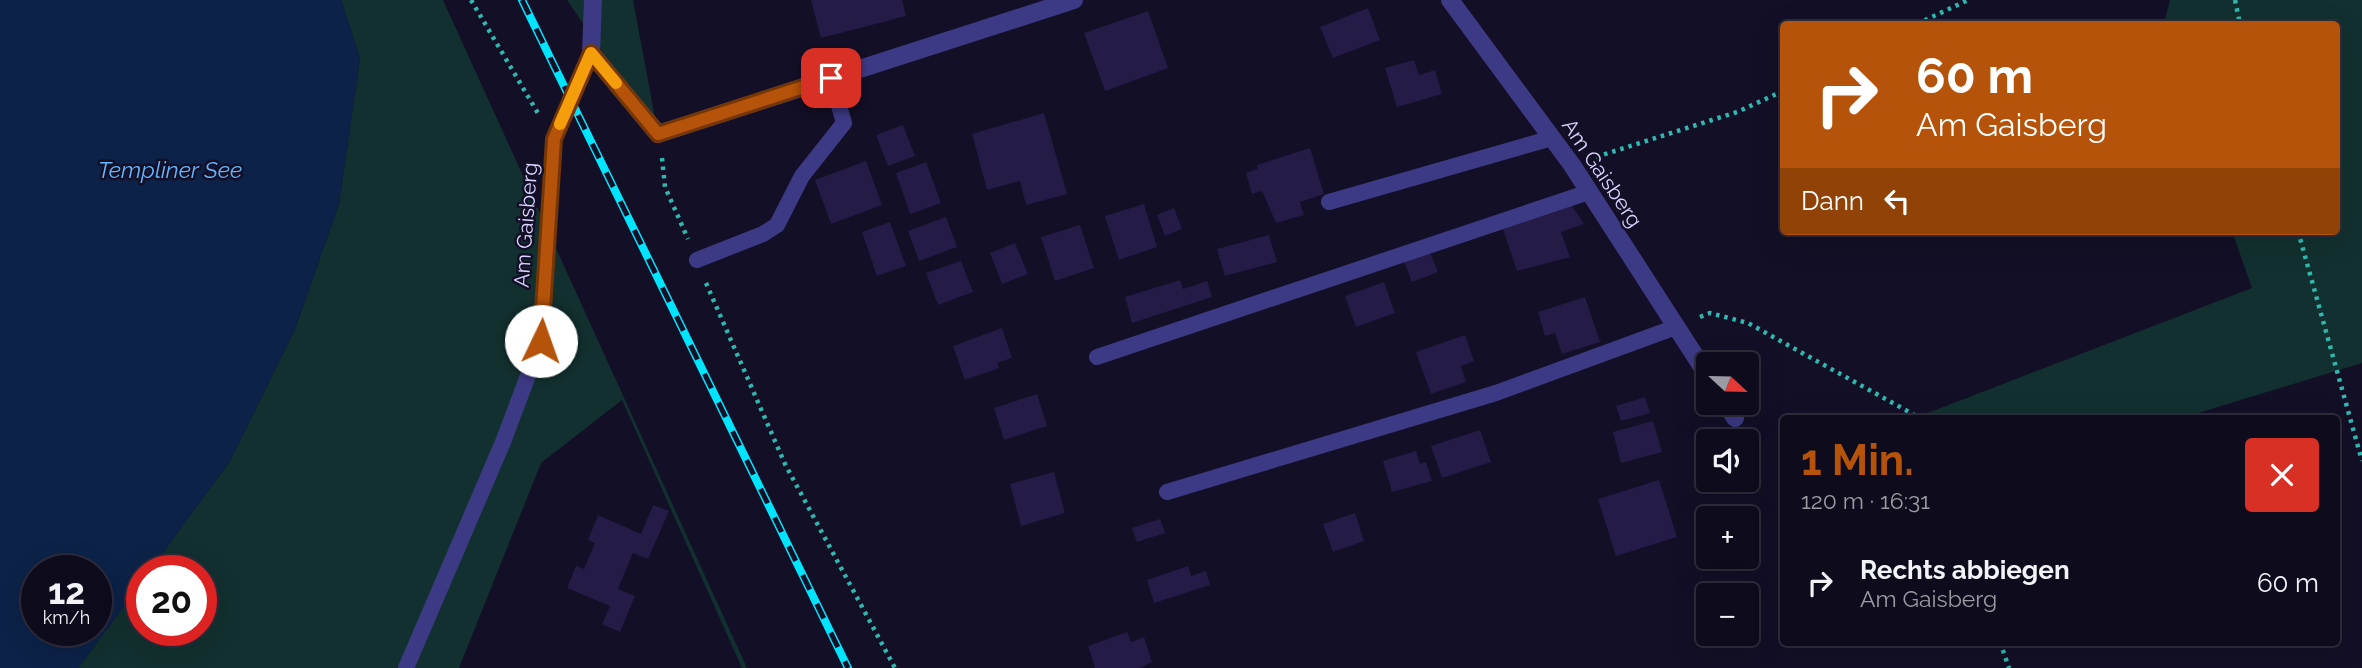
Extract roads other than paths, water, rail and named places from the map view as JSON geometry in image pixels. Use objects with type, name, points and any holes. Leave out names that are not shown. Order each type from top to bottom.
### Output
[{"type":"street","name":"Am Gaisberg","points":[[591,53],[593,0]]},
{"type":"street","points":[[591,53],[658,134],[1074,0]]},
{"type":"street","name":"Am Gaisberg","points":[[1450,0],[1572,165],[1696,358]]},
{"type":"lane","name":"Am Gaisberg","points":[[407,668],[503,442],[541,341],[554,139],[591,53]]},
{"type":"lane","points":[[696,260],[763,234],[778,225],[802,176],[844,123],[831,78]]},
{"type":"lane","points":[[1329,201],[1552,138]]},
{"type":"lane","points":[[1097,357],[1589,192]]},
{"type":"lane","points":[[1167,492],[1496,393],[1676,327]]},
{"type":"water","name":"Templiner See","points":[[0,0],[341,0],[360,58],[339,204],[295,329],[230,461],[161,555],[126,555],[126,604],[112,622],[112,555],[21,555],[21,646],[94,646],[78,668],[0,668]]},
{"type":"railway","points":[[522,0],[848,668]]}]
